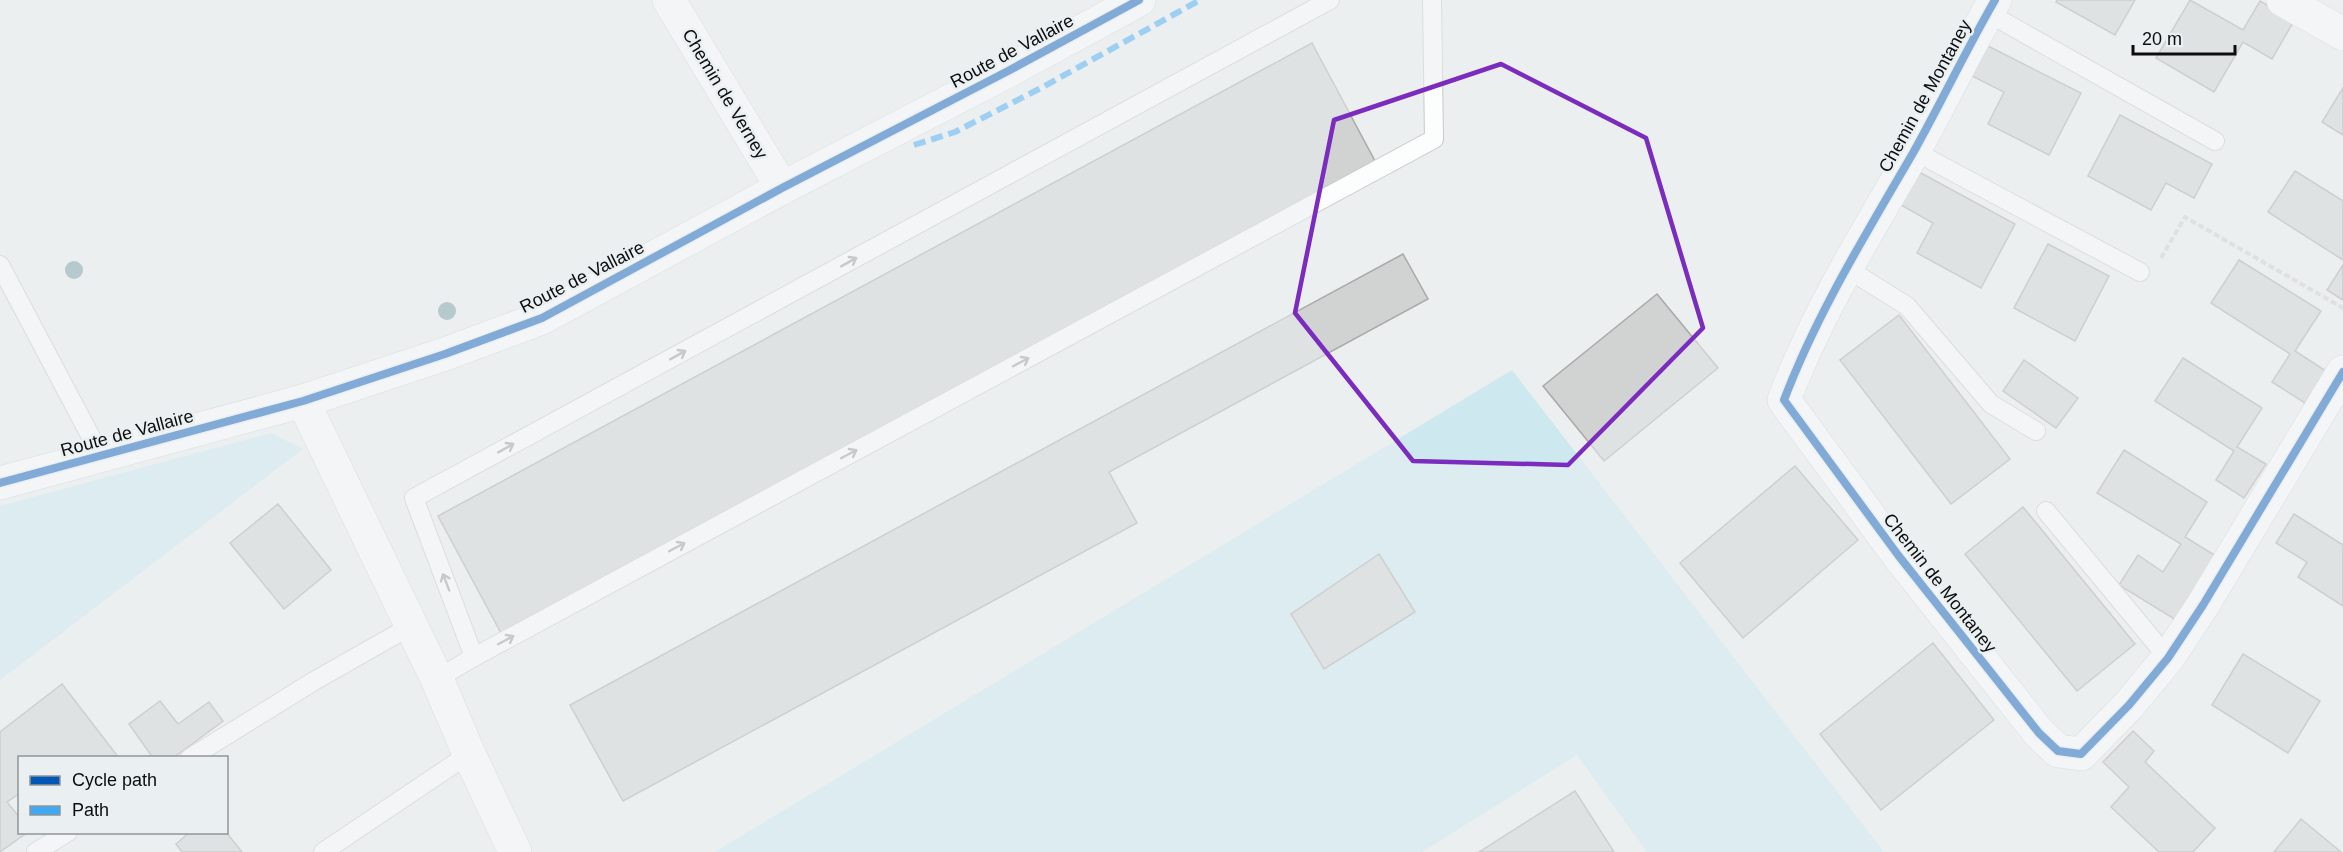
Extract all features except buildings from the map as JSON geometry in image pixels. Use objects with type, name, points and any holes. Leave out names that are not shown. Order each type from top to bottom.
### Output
[{"type":"street","name":"Chemin de Verney","points":[[669,0],[782,188]]},
{"type":"street","name":"Route de Vallaire","points":[[0,483],[303,401],[445,354],[542,318],[782,188],[1139,0]]},
{"type":"street","points":[[2283,0],[2343,34]]},
{"type":"street","name":"Chemin de Montaney","points":[[1991,7],[1914,151],[1846,268],[1802,353],[1784,400],[1898,555],[2039,733],[2058,751],[2081,754],[2129,705],[2168,658],[2343,372]]},
{"type":"street","points":[[303,401],[437,679],[515,852]]},
{"type":"lane","points":[[474,657],[414,498],[1330,0]]},
{"type":"lane","points":[[437,679],[1434,139],[1432,0]]},
{"type":"lane","points":[[1991,7],[2214,141]]},
{"type":"lane","points":[[1914,151],[2140,272]]},
{"type":"lane","points":[[0,266],[101,456]]},
{"type":"lane","points":[[1846,268],[1907,306],[1991,404],[2036,431]]},
{"type":"lane","points":[[2046,511],[2168,658]]},
{"type":"lane","points":[[193,756],[314,681],[411,626]]},
{"type":"lane","points":[[323,852],[469,754]]},
{"type":"lane","points":[[36,852],[65,834]]},
{"type":"path","points":[[2158,263],[2185,216],[2343,308]]},
{"type":"highlighted area","points":[[1501,64],[1646,138],[1703,328],[1568,465],[1413,461],[1295,313],[1334,120]]},
{"type":"shaded area","points":[[1512,370],[1884,852],[1647,852],[1577,755],[1422,852],[715,852]]},
{"type":"shaded area","points":[[271,433],[303,449],[0,680],[0,506]]},
{"type":"marked path","points":[[914,145],[955,132],[1041,88],[1200,0]]},
{"type":"cycle path","points":[[0,483],[303,401],[445,354],[542,318],[782,188],[1139,0]]},
{"type":"cycle path","points":[[1995,0],[1913,153],[1827,305],[1784,400],[1898,555],[2039,733],[2058,751],[2081,754],[2129,705],[2168,658],[2203,605],[2343,372]]}]
